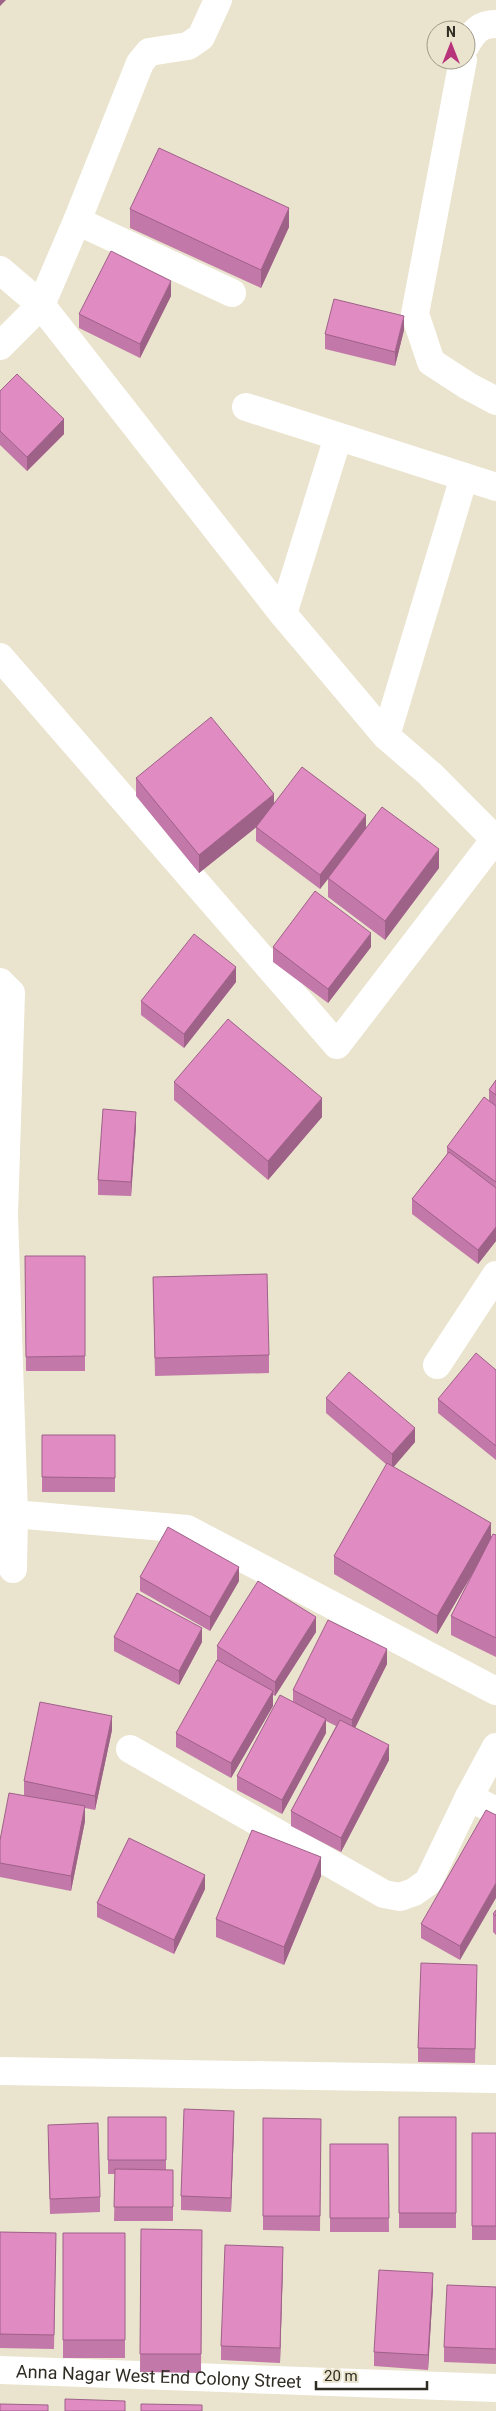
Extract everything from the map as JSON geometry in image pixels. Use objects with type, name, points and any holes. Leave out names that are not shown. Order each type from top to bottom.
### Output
[{"type":"street","points":[[0,346],[41,305],[140,63],[149,52],[188,46],[201,37],[218,0]]},
{"type":"street","points":[[476,31],[485,24],[496,24]]},
{"type":"street","points":[[461,70],[414,314],[431,362],[468,386],[496,401]]},
{"type":"street","points":[[77,220],[232,293]]},
{"type":"street","points":[[0,270],[41,305],[283,614],[386,736],[430,774],[495,839],[337,1045],[0,657]]},
{"type":"street","points":[[246,407],[496,487]]},
{"type":"street","points":[[283,614],[338,437]]},
{"type":"street","points":[[386,736],[464,477]]},
{"type":"street","points":[[0,982],[11,993],[2,1215],[14,1514],[13,1569]]},
{"type":"street","points":[[437,1365],[496,1276]]},
{"type":"street","points":[[14,1514],[187,1529],[496,1691]]},
{"type":"street","points":[[130,1749],[384,1894],[400,1897],[414,1892],[428,1882],[469,1797],[496,1747]]},
{"type":"street","points":[[469,1797],[496,1811]]},
{"type":"street","points":[[0,2071],[496,2079]]},
{"type":"street","name":"Anna Nagar West End Colony Street","points":[[0,2370],[496,2388]]},
{"type":"building","points":[[159,148],[289,208],[261,270],[130,209]]},
{"type":"building","points":[[111,251],[171,281],[140,344],[79,314]]},
{"type":"building","points":[[334,299],[404,316],[395,352],[325,334]]},
{"type":"building","points":[[17,374],[64,419],[27,457],[0,431],[0,391]]},
{"type":"building","points":[[211,717],[274,794],[199,855],[136,778]]},
{"type":"building","points":[[302,767],[366,815],[320,875],[256,827]]},
{"type":"building","points":[[382,807],[439,849],[385,921],[328,878]]},
{"type":"building","points":[[315,891],[371,933],[328,989],[273,947]]},
{"type":"building","points":[[194,934],[236,967],[184,1034],[141,1001]]},
{"type":"building","points":[[228,1019],[322,1098],[268,1161],[174,1082]]},
{"type":"building","points":[[496,1080],[496,1095],[489,1090]]},
{"type":"building","points":[[484,1097],[496,1106],[496,1182],[447,1147]]},
{"type":"building","points":[[103,1109],[136,1112],[131,1182],[98,1180]]},
{"type":"building","points":[[449,1152],[496,1188],[496,1227],[478,1250],[412,1199]]},
{"type":"building","points":[[25,1256],[85,1256],[85,1356],[26,1357]]},
{"type":"building","points":[[267,1274],[269,1355],[155,1358],[153,1277]]},
{"type":"building","points":[[476,1353],[496,1370],[496,1446],[438,1399]]},
{"type":"building","points":[[349,1372],[415,1428],[392,1454],[326,1398]]},
{"type":"building","points":[[42,1435],[115,1435],[115,1478],[42,1477]]},
{"type":"building","points":[[387,1463],[491,1523],[437,1616],[334,1556]]},
{"type":"building","points":[[168,1527],[239,1567],[210,1617],[140,1577]]},
{"type":"building","points":[[493,1534],[496,1535],[496,1638],[451,1616]]},
{"type":"building","points":[[258,1581],[316,1617],[275,1682],[217,1646]]},
{"type":"building","points":[[137,1593],[202,1628],[179,1671],[114,1637]]},
{"type":"building","points":[[328,1620],[387,1649],[352,1720],[293,1690]]},
{"type":"building","points":[[217,1660],[273,1691],[231,1763],[176,1733]]},
{"type":"building","points":[[280,1695],[326,1719],[282,1800],[237,1776]]},
{"type":"building","points":[[40,1702],[112,1716],[95,1796],[24,1781]]},
{"type":"building","points":[[340,1720],[389,1745],[341,1838],[291,1811]]},
{"type":"building","points":[[9,1793],[85,1806],[71,1876],[0,1863],[0,1840]]},
{"type":"building","points":[[486,1810],[496,1815],[496,1883],[460,1946],[421,1924]]},
{"type":"building","points":[[252,1830],[321,1857],[284,1947],[216,1919]]},
{"type":"building","points":[[129,1838],[205,1875],[174,1940],[97,1903]]},
{"type":"building","points":[[421,1963],[477,1965],[475,2049],[418,2048]]},
{"type":"building","points":[[184,2109],[234,2111],[231,2198],[181,2196]]},
{"type":"building","points":[[108,2117],[166,2117],[166,2160],[108,2160]]},
{"type":"building","points":[[399,2117],[456,2117],[456,2213],[399,2213]]},
{"type":"building","points":[[263,2118],[321,2119],[320,2216],[263,2216]]},
{"type":"building","points":[[98,2123],[100,2197],[50,2199],[48,2125]]},
{"type":"building","points":[[472,2133],[496,2133],[496,2226],[472,2226]]},
{"type":"building","points":[[330,2144],[388,2144],[389,2218],[330,2218]]},
{"type":"building","points":[[115,2169],[173,2170],[173,2207],[114,2207]]},
{"type":"building","points":[[141,2229],[202,2230],[201,2354],[140,2354]]},
{"type":"building","points":[[0,2232],[56,2233],[54,2335],[0,2334]]},
{"type":"building","points":[[63,2233],[125,2233],[125,2340],[63,2340]]},
{"type":"building","points":[[225,2245],[283,2247],[280,2348],[221,2346]]},
{"type":"building","points":[[379,2270],[433,2273],[428,2355],[374,2352]]},
{"type":"building","points":[[447,2285],[496,2287],[496,2349],[444,2347]]},
{"type":"building","points":[[65,2399],[125,2401],[125,2411],[65,2411]]},
{"type":"building","points":[[0,2404],[48,2405],[48,2411],[0,2411]]},
{"type":"building","points":[[141,2404],[202,2405],[202,2411],[141,2411]]}]
